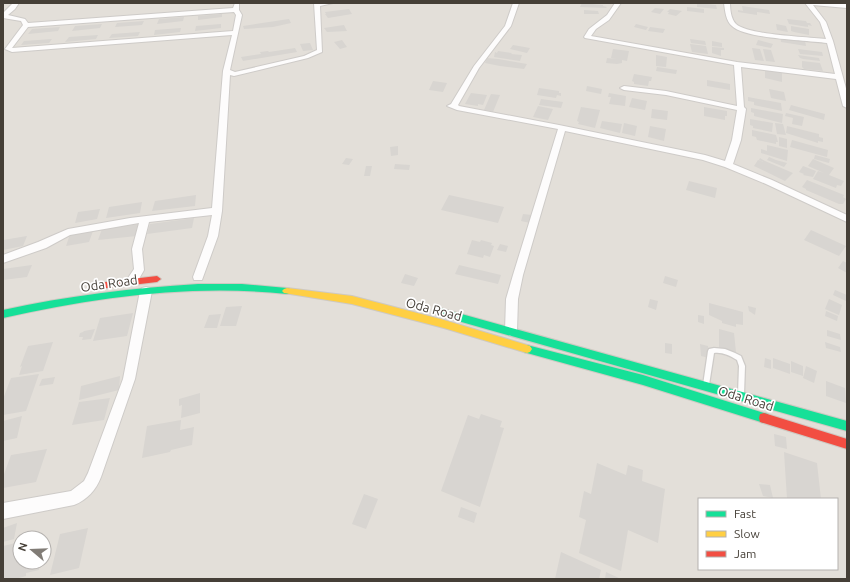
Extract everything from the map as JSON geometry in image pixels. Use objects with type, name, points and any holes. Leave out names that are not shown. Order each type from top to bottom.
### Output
[{"type":"street","points":[[3,16],[13,8],[16,3]]},
{"type":"street","points":[[198,277],[213,236],[217,211],[227,72],[226,66],[236,32],[239,15],[236,10],[237,3]]},
{"type":"street","points":[[227,72],[237,73],[306,57],[320,51],[317,4],[330,3]]},
{"type":"street","points":[[516,3],[508,26],[476,67],[454,105],[456,108],[451,106],[457,108],[705,158],[728,165],[847,219]]},
{"type":"street","points":[[618,3],[609,16],[597,24],[587,37],[736,64],[840,77]]},
{"type":"street","points":[[727,3],[732,23],[737,27],[765,34],[830,41]]},
{"type":"street","points":[[808,3],[822,22],[830,41],[847,106]]},
{"type":"street","points":[[808,3],[847,6]]},
{"type":"street","points":[[236,10],[26,26],[8,49],[12,50],[236,32]]},
{"type":"street","points":[[3,16],[23,20],[26,26]]},
{"type":"street","points":[[728,165],[734,152],[739,132],[742,109],[736,64]]},
{"type":"street","points":[[624,88],[666,94],[742,109]]},
{"type":"street","points":[[511,331],[512,299],[518,275],[562,128]]},
{"type":"street","points":[[3,258],[42,245],[68,232],[130,221],[217,211]]},
{"type":"street","points":[[131,281],[139,270],[137,250],[144,220]]},
{"type":"street","points":[[219,278],[247,278]]},
{"type":"street","name":"Oda Road","points":[[92,287],[131,281],[169,279]]},
{"type":"street","points":[[261,279],[274,280]]},
{"type":"street","name":"Oda Road","points":[[3,314],[41,305],[146,291],[233,286],[278,290],[352,300],[444,324],[512,345],[643,380],[847,444]]},
{"type":"street","points":[[3,511],[74,498],[89,486],[94,477],[129,378],[146,291]]},
{"type":"street","name":"Oda Road","points":[[429,309],[847,426]]},
{"type":"lane","points":[[706,386],[711,351],[714,350],[732,354],[739,358],[742,366],[741,397]]},
{"type":"shaded area","points":[[3,3],[847,3],[847,579],[3,579]]},
{"type":"building","points":[[582,3],[603,5],[607,7],[580,7]]},
{"type":"building","points":[[697,3],[716,5],[717,9],[697,7]]},
{"type":"building","points":[[742,6],[769,10],[770,14],[757,12],[757,15],[738,12],[738,10],[743,11]]},
{"type":"building","points":[[687,7],[704,9],[704,13],[687,11]]},
{"type":"building","points":[[655,8],[664,9],[660,14],[651,12]]},
{"type":"building","points":[[349,9],[352,14],[328,18],[325,14],[325,12]]},
{"type":"building","points":[[670,9],[682,11],[676,16],[668,14],[669,12],[667,12]]},
{"type":"building","points":[[584,10],[598,11],[599,14],[584,14]]},
{"type":"building","points":[[222,14],[222,17],[198,20],[198,16]]},
{"type":"building","points":[[184,17],[183,21],[157,24],[159,19]]},
{"type":"building","points":[[289,19],[291,23],[273,27],[244,29],[243,26]]},
{"type":"building","points":[[787,19],[806,21],[812,26],[808,25],[808,27],[789,24]]},
{"type":"building","points":[[144,21],[142,25],[115,27],[117,23]]},
{"type":"building","points":[[102,24],[100,28],[72,31],[75,26]]},
{"type":"building","points":[[221,24],[221,28],[195,31],[196,26]]},
{"type":"building","points":[[636,24],[648,27],[646,30],[634,27]]},
{"type":"building","points":[[776,24],[786,26],[788,32],[777,30]]},
{"type":"building","points":[[344,25],[347,31],[327,32],[324,28]]},
{"type":"building","points":[[791,26],[809,29],[809,35],[791,31]]},
{"type":"building","points":[[60,27],[58,31],[28,34],[32,29]]},
{"type":"building","points":[[650,27],[665,29],[663,33],[648,31]]},
{"type":"building","points":[[181,28],[180,32],[154,35],[155,30]]},
{"type":"building","points":[[140,32],[138,36],[109,38],[112,34]]},
{"type":"building","points":[[98,35],[96,39],[65,42],[69,37]]},
{"type":"building","points":[[780,36],[805,40],[806,46],[781,42]]},
{"type":"building","points":[[52,39],[49,43],[21,45],[24,41]]},
{"type":"building","points":[[690,39],[705,41],[706,45],[691,43]]},
{"type":"building","points":[[342,40],[347,47],[340,49],[334,42]]},
{"type":"building","points":[[758,40],[773,44],[771,48],[756,45]]},
{"type":"building","points":[[712,41],[722,43],[722,47],[712,46]]},
{"type":"building","points":[[310,43],[313,50],[303,51],[300,44]]},
{"type":"building","points":[[690,44],[706,46],[708,54],[692,52]]},
{"type":"building","points":[[513,45],[530,48],[527,53],[510,49]]},
{"type":"building","points":[[712,47],[724,48],[724,50],[721,50],[721,56],[712,53]]},
{"type":"building","points":[[295,48],[297,52],[243,61],[241,57],[261,54],[260,52]]},
{"type":"building","points":[[752,48],[760,49],[764,61],[755,60]]},
{"type":"building","points":[[613,49],[629,51],[627,61],[622,60],[622,63],[617,64],[606,63],[607,58],[616,59],[611,58]]},
{"type":"building","points":[[763,49],[771,50],[775,62],[766,61]]},
{"type":"building","points":[[798,49],[822,52],[823,56],[800,54]]},
{"type":"building","points":[[498,51],[522,55],[520,61],[494,57],[495,52],[497,53]]},
{"type":"building","points":[[656,55],[667,57],[666,67],[656,66]]},
{"type":"building","points":[[798,55],[819,58],[820,61],[803,59]]},
{"type":"building","points":[[487,58],[527,64],[524,69],[500,66],[485,63]]},
{"type":"building","points":[[802,61],[820,63],[823,71],[804,69],[802,67]]},
{"type":"building","points":[[657,67],[677,70],[676,74],[656,71]]},
{"type":"building","points":[[765,69],[782,73],[782,82],[765,78]]},
{"type":"building","points":[[634,74],[652,77],[648,86],[634,84],[632,81]]},
{"type":"building","points":[[707,80],[730,84],[730,90],[707,86]]},
{"type":"building","points":[[433,81],[447,83],[443,92],[429,90]]},
{"type":"building","points":[[587,86],[602,89],[601,94],[586,91]]},
{"type":"building","points":[[539,88],[559,91],[561,96],[557,95],[556,98],[537,95]]},
{"type":"building","points":[[769,89],[784,92],[786,101],[771,98]]},
{"type":"building","points":[[471,93],[487,95],[483,105],[478,104],[478,106],[465,104]]},
{"type":"building","points":[[609,93],[626,96],[625,106],[609,104],[611,97],[608,97]]},
{"type":"building","points":[[491,94],[500,95],[493,112],[484,110]]},
{"type":"building","points":[[748,97],[781,103],[782,111],[754,105],[754,102],[748,101]]},
{"type":"building","points":[[632,98],[647,101],[645,110],[629,107]]},
{"type":"building","points":[[541,99],[563,102],[561,108],[539,105]]},
{"type":"building","points":[[791,105],[825,114],[824,120],[789,110]]},
{"type":"building","points":[[538,106],[553,109],[548,120],[533,117]]},
{"type":"building","points":[[581,107],[600,110],[595,128],[578,124],[579,122],[577,121]]},
{"type":"building","points":[[704,107],[727,111],[725,120],[704,116]]},
{"type":"building","points":[[751,108],[783,114],[782,123],[754,116],[754,113],[751,112]]},
{"type":"building","points":[[652,109],[668,111],[667,120],[651,118]]},
{"type":"building","points":[[786,113],[804,117],[802,126],[792,124],[793,118],[785,116]]},
{"type":"building","points":[[750,119],[773,123],[772,132],[753,128],[753,126],[750,125]]},
{"type":"building","points":[[602,121],[622,124],[620,133],[600,128]]},
{"type":"building","points":[[624,123],[637,126],[635,136],[622,133]]},
{"type":"building","points":[[775,123],[783,124],[786,135],[777,134]]},
{"type":"building","points":[[650,126],[666,129],[664,141],[648,137]]},
{"type":"building","points":[[787,126],[819,134],[819,137],[823,138],[823,142],[818,141],[818,143],[786,133]]},
{"type":"building","points":[[752,130],[776,135],[778,142],[776,142],[776,144],[757,140],[756,137],[752,136]]},
{"type":"building","points":[[779,137],[787,139],[787,148],[779,146]]},
{"type":"building","points":[[792,140],[828,150],[827,157],[790,147]]},
{"type":"building","points":[[767,145],[788,150],[787,161],[761,153],[761,149],[767,151]]},
{"type":"building","points":[[398,146],[398,155],[391,156],[390,147]]},
{"type":"building","points":[[815,155],[830,159],[829,163],[814,159]]},
{"type":"building","points":[[769,157],[787,163],[784,167],[767,160]]},
{"type":"building","points":[[346,158],[353,159],[349,165],[342,164]]},
{"type":"building","points":[[760,158],[793,173],[785,181],[754,166],[758,160],[764,162],[759,160]]},
{"type":"building","points":[[813,159],[834,168],[829,175],[844,181],[841,186],[837,185],[836,188],[813,179],[818,171],[824,173],[808,166]]},
{"type":"building","points":[[395,164],[410,165],[409,170],[394,169]]},
{"type":"building","points":[[366,166],[372,166],[370,176],[364,176]]},
{"type":"building","points":[[803,166],[816,171],[813,177],[803,175],[804,174],[799,172]]},
{"type":"building","points":[[807,180],[844,195],[843,197],[846,199],[843,204],[839,204],[806,190],[802,187]]},
{"type":"building","points":[[689,181],[717,188],[715,198],[686,190]]},
{"type":"building","points":[[196,195],[195,206],[152,211],[155,201]]},
{"type":"building","points":[[449,195],[504,207],[498,223],[441,210]]},
{"type":"building","points":[[142,202],[140,213],[106,218],[109,207]]},
{"type":"building","points":[[100,209],[97,219],[75,223],[78,212]]},
{"type":"building","points":[[523,214],[532,215],[530,223],[521,221]]},
{"type":"building","points":[[194,218],[192,228],[147,234],[150,224]]},
{"type":"building","points":[[140,224],[137,236],[98,240],[102,229]]},
{"type":"building","points":[[811,230],[846,246],[839,256],[804,240]]},
{"type":"building","points":[[93,231],[89,242],[66,246],[70,234]]},
{"type":"building","points":[[27,236],[23,246],[3,250],[3,240]]},
{"type":"building","points":[[472,240],[480,242],[481,240],[492,243],[491,245],[494,246],[490,257],[484,255],[483,258],[467,254]]},
{"type":"building","points":[[500,244],[508,246],[506,252],[497,250]]},
{"type":"building","points":[[843,261],[847,263],[847,273],[838,268]]},
{"type":"building","points":[[32,265],[27,277],[3,280],[3,269]]},
{"type":"building","points":[[459,265],[501,275],[498,284],[455,274]]},
{"type":"building","points":[[405,274],[418,278],[414,286],[401,283]]},
{"type":"building","points":[[665,276],[678,280],[676,287],[663,283]]},
{"type":"building","points":[[835,290],[847,295],[846,301],[833,295]]},
{"type":"building","points":[[650,299],[658,301],[656,310],[648,307]]},
{"type":"building","points":[[829,299],[842,305],[839,315],[825,309]]},
{"type":"building","points":[[709,303],[743,312],[743,325],[736,324],[736,327],[722,323],[722,321],[709,315]]},
{"type":"building","points":[[242,306],[236,326],[220,326],[226,307]]},
{"type":"building","points":[[748,306],[756,308],[755,315],[749,311]]},
{"type":"building","points":[[826,311],[838,316],[837,321],[825,316]]},
{"type":"building","points":[[133,313],[127,336],[93,341],[100,318]]},
{"type":"building","points":[[221,314],[217,328],[204,328],[209,315]]},
{"type":"building","points":[[698,315],[704,316],[704,324],[698,322]]},
{"type":"building","points":[[95,329],[91,339],[82,340],[83,337],[79,337],[80,333],[84,331]]},
{"type":"building","points":[[719,329],[734,333],[736,352],[719,348]]},
{"type":"building","points":[[827,330],[840,334],[841,340],[827,336]]},
{"type":"building","points":[[53,342],[43,371],[19,375],[22,366],[20,367],[28,346]]},
{"type":"building","points":[[825,342],[840,347],[841,352],[826,348]]},
{"type":"building","points":[[665,343],[672,344],[672,354],[665,353]]},
{"type":"building","points":[[700,344],[708,346],[709,358],[701,356]]},
{"type":"building","points":[[765,358],[771,360],[771,369],[764,367]]},
{"type":"building","points":[[773,358],[790,364],[790,374],[773,368]]},
{"type":"building","points":[[791,361],[803,366],[803,376],[791,372]]},
{"type":"building","points":[[806,366],[817,371],[814,383],[803,378]]},
{"type":"building","points":[[39,374],[26,411],[3,415],[3,399],[11,378]]},
{"type":"building","points":[[120,376],[119,390],[79,400],[81,386]]},
{"type":"building","points":[[55,377],[53,384],[39,386],[42,379]]},
{"type":"building","points":[[826,381],[845,388],[846,403],[826,396]]},
{"type":"building","points":[[200,393],[200,413],[181,418],[182,405],[179,406],[179,399]]},
{"type":"building","points":[[110,398],[104,420],[72,425],[79,402]]},
{"type":"building","points":[[481,414],[502,421],[500,427],[504,428],[480,507],[441,491],[468,415],[479,419]]},
{"type":"building","points":[[22,416],[17,438],[3,441],[3,421]]},
{"type":"building","points":[[181,420],[180,430],[194,427],[192,445],[171,450],[170,452],[142,458],[147,426]]},
{"type":"building","points":[[774,434],[786,437],[787,449],[775,446]]},
{"type":"building","points":[[47,449],[36,482],[3,488],[3,477],[11,455]]},
{"type":"building","points":[[784,452],[817,463],[821,498],[787,498]]},
{"type":"building","points":[[597,463],[626,475],[628,465],[643,470],[642,481],[665,489],[658,543],[628,530],[621,571],[579,553],[586,520],[579,517],[584,491],[591,494]]},
{"type":"building","points":[[759,484],[770,485],[773,498],[763,496]]},
{"type":"building","points":[[364,494],[378,499],[366,529],[352,524]]},
{"type":"building","points":[[461,507],[477,513],[474,523],[458,517]]},
{"type":"building","points":[[17,523],[16,530],[12,530],[12,540],[3,542],[3,528]]},
{"type":"building","points":[[88,528],[79,568],[50,575],[52,570],[60,534]]},
{"type":"building","points":[[12,544],[12,570],[39,570],[26,573],[26,576],[15,579],[3,579],[3,546]]},
{"type":"building","points":[[561,552],[601,570],[599,579],[555,579]]},
{"type":"building","points":[[606,572],[621,579],[605,579]]},
{"type":"traffic: fast","points":[[3,314],[42,306],[130,293],[175,289],[242,287],[287,291]]},
{"type":"traffic: fast","points":[[440,312],[847,426]]},
{"type":"traffic: fast","points":[[527,349],[643,380],[764,418]]},
{"type":"traffic: slow","points":[[287,291],[352,300],[444,324],[527,349]]},
{"type":"traffic: jam","points":[[98,286],[157,279]]},
{"type":"traffic: jam","points":[[764,418],[847,444]]}]
